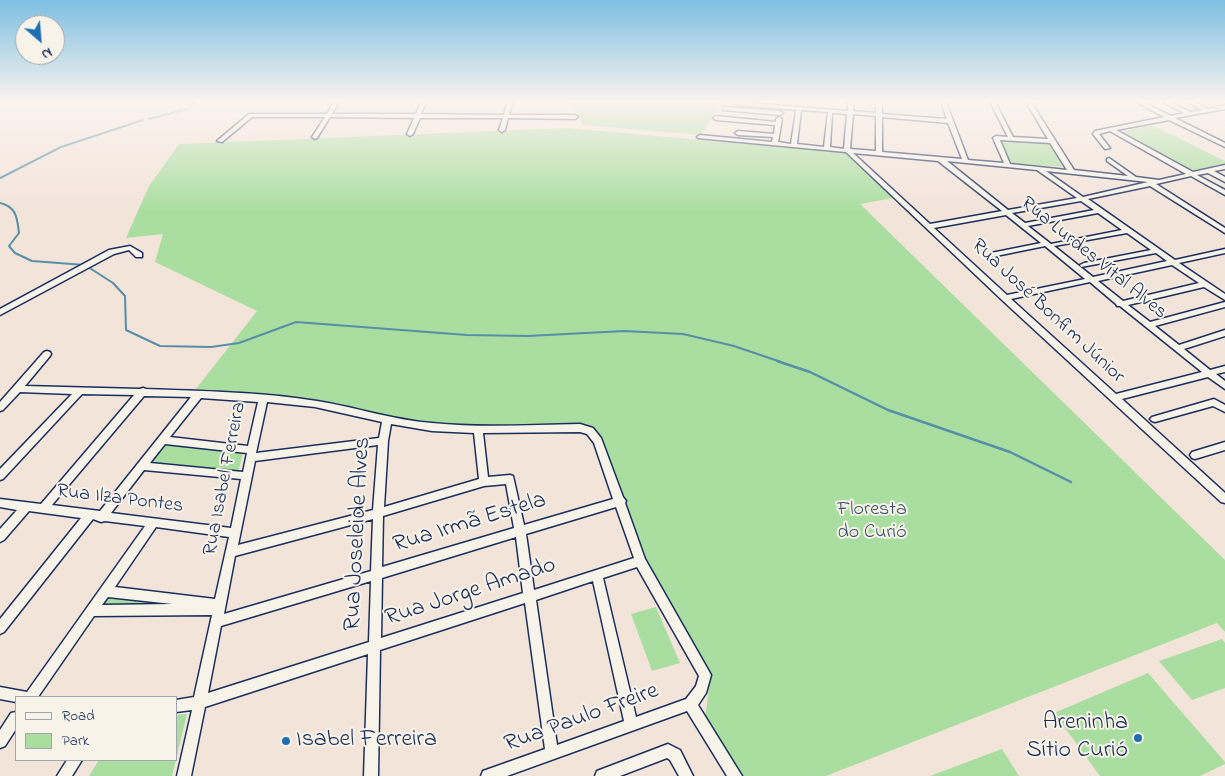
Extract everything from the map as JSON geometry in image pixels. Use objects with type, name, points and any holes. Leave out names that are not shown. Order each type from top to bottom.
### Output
[{"type":"street","points":[[220,141],[223,138]]},
{"type":"street","points":[[730,138],[775,140]]},
{"type":"street","points":[[766,138],[794,145],[1071,171],[1161,182]]},
{"type":"street","points":[[794,145],[795,138]]},
{"type":"street","points":[[827,148],[828,138]]},
{"type":"street","points":[[847,150],[848,138]]},
{"type":"street","points":[[878,153],[879,138]]},
{"type":"street","points":[[956,138],[966,162]]},
{"type":"street","points":[[1008,138],[996,139],[1008,165]]},
{"type":"street","points":[[1014,138],[1052,141]]},
{"type":"street","points":[[1050,138],[1071,171]]},
{"type":"street","points":[[1099,138],[1107,148]]},
{"type":"street","points":[[1127,138],[1225,193]]},
{"type":"street","points":[[1211,138],[1225,145]]},
{"type":"street","name":"Rua José Bonfim Júnior","points":[[847,150],[931,226],[1005,298],[1225,499]]},
{"type":"street","name":"Rua Lurdes Vítal Alves","points":[[939,159],[1050,244],[1090,280],[1225,386]]},
{"type":"street","points":[[1110,160],[1135,179]]},
{"type":"street","points":[[931,226],[1080,199],[1225,167]]},
{"type":"street","points":[[1037,168],[1225,298]]},
{"type":"street","points":[[1208,171],[1225,180]]},
{"type":"street","points":[[1152,184],[1225,231]]},
{"type":"street","points":[[1028,224],[1098,211]]},
{"type":"street","points":[[994,255],[1126,231]]},
{"type":"street","points":[[0,312],[112,252],[130,248],[139,255]]},
{"type":"street","points":[[1084,265],[1155,251]]},
{"type":"street","points":[[1005,298],[1225,251]]},
{"type":"street","points":[[1120,304],[1205,284]]},
{"type":"street","points":[[1148,325],[1225,304]]},
{"type":"street","points":[[1178,348],[1225,333]]},
{"type":"street","points":[[0,408],[18,390],[47,354]]},
{"type":"street","points":[[1114,398],[1225,369]]},
{"type":"street","name":"Rua Isabel Ferreira","points":[[18,390],[143,391],[264,398],[184,776]]},
{"type":"street","points":[[0,476],[80,391]]},
{"type":"street","points":[[43,509],[143,391]]},
{"type":"street","points":[[101,518],[198,395]]},
{"type":"street","name":"Rua Joseleide Alves","points":[[264,398],[336,406],[387,420],[383,441],[378,513],[371,776]]},
{"type":"street","points":[[1155,419],[1214,402],[1223,406]]},
{"type":"street","points":[[387,420],[433,427],[478,429],[580,428],[590,431],[598,441],[621,501],[640,561],[705,675],[702,689],[690,704],[735,776]]},
{"type":"street","points":[[478,429],[484,482]]},
{"type":"street","points":[[163,440],[252,454],[383,441]]},
{"type":"street","points":[[1195,455],[1225,446]]},
{"type":"street","points":[[143,466],[247,476]]},
{"type":"street","points":[[231,552],[378,513],[484,482],[510,479],[520,532],[552,753]]},
{"type":"street","name":"Rua Irmã Estela","points":[[217,622],[621,501]]},
{"type":"street","name":"Rua Ilza Pontes","points":[[0,504],[234,533]]},
{"type":"street","points":[[0,537],[26,507]]},
{"type":"street","points":[[0,628],[89,516]]},
{"type":"street","points":[[32,696],[153,523]]},
{"type":"street","name":"Rua Jorge Amado","points":[[178,706],[200,702],[640,561]]},
{"type":"street","points":[[597,575],[631,724]]},
{"type":"street","points":[[106,591],[219,607]]},
{"type":"street","points":[[93,611],[219,607]]},
{"type":"street","points":[[0,693],[18,696]]},
{"type":"street","name":"Rua Paulo Freire","points":[[488,776],[690,704]]},
{"type":"street","points":[[0,741],[15,719]]},
{"type":"street","points":[[602,776],[668,750],[675,755],[686,776]]},
{"type":"street","points":[[64,776],[74,761]]},
{"type":"green space","name":"Floresta do Curió","points":[[320,138],[682,138],[848,153],[893,198],[860,204],[1225,560],[1225,632],[1217,623],[826,776],[740,776],[705,719],[710,680],[641,556],[589,427],[460,429],[379,422],[339,407],[192,394],[257,311],[155,262],[163,234],[126,238],[149,186],[179,144]]},
{"type":"green space","points":[[1130,138],[1179,138],[1225,161],[1225,163],[1191,171]]},
{"type":"green space","points":[[1000,141],[1049,144],[1063,167],[1011,163]]},
{"type":"green space","points":[[163,443],[243,452],[238,474],[148,464]]},
{"type":"green space","points":[[109,594],[201,605],[100,608]]},
{"type":"green space","points":[[656,607],[680,663],[652,671],[631,614]]},
{"type":"green space","points":[[1222,639],[1225,643],[1225,688],[1192,700],[1159,661]]},
{"type":"green space","name":"Areninha Sítio Curió","points":[[1148,673],[1225,764],[1200,776],[1100,776],[1054,713]]},
{"type":"green space","points":[[187,714],[178,751],[178,715]]},
{"type":"green space","points":[[1002,749],[1019,776],[930,776]]},
{"type":"green space","points":[[98,761],[176,761],[172,776],[89,776]]},
{"type":"waterway","points":[[0,178],[61,147],[88,138]]},
{"type":"waterway","points":[[0,203],[10,207],[17,218],[19,233],[9,246],[15,253],[32,261],[85,265],[113,283],[125,296],[126,330],[160,346],[211,347],[239,343],[296,322],[467,335],[528,336],[624,331],[683,334],[734,346],[781,362]]},
{"type":"waterway","points":[[777,361],[810,372],[888,410],[1010,452],[1071,482]]},
{"type":"place","name":"Areninha Sítio Curió","points":[[1138,738]]},
{"type":"place","name":"Isabel Ferreira","points":[[286,741]]}]
